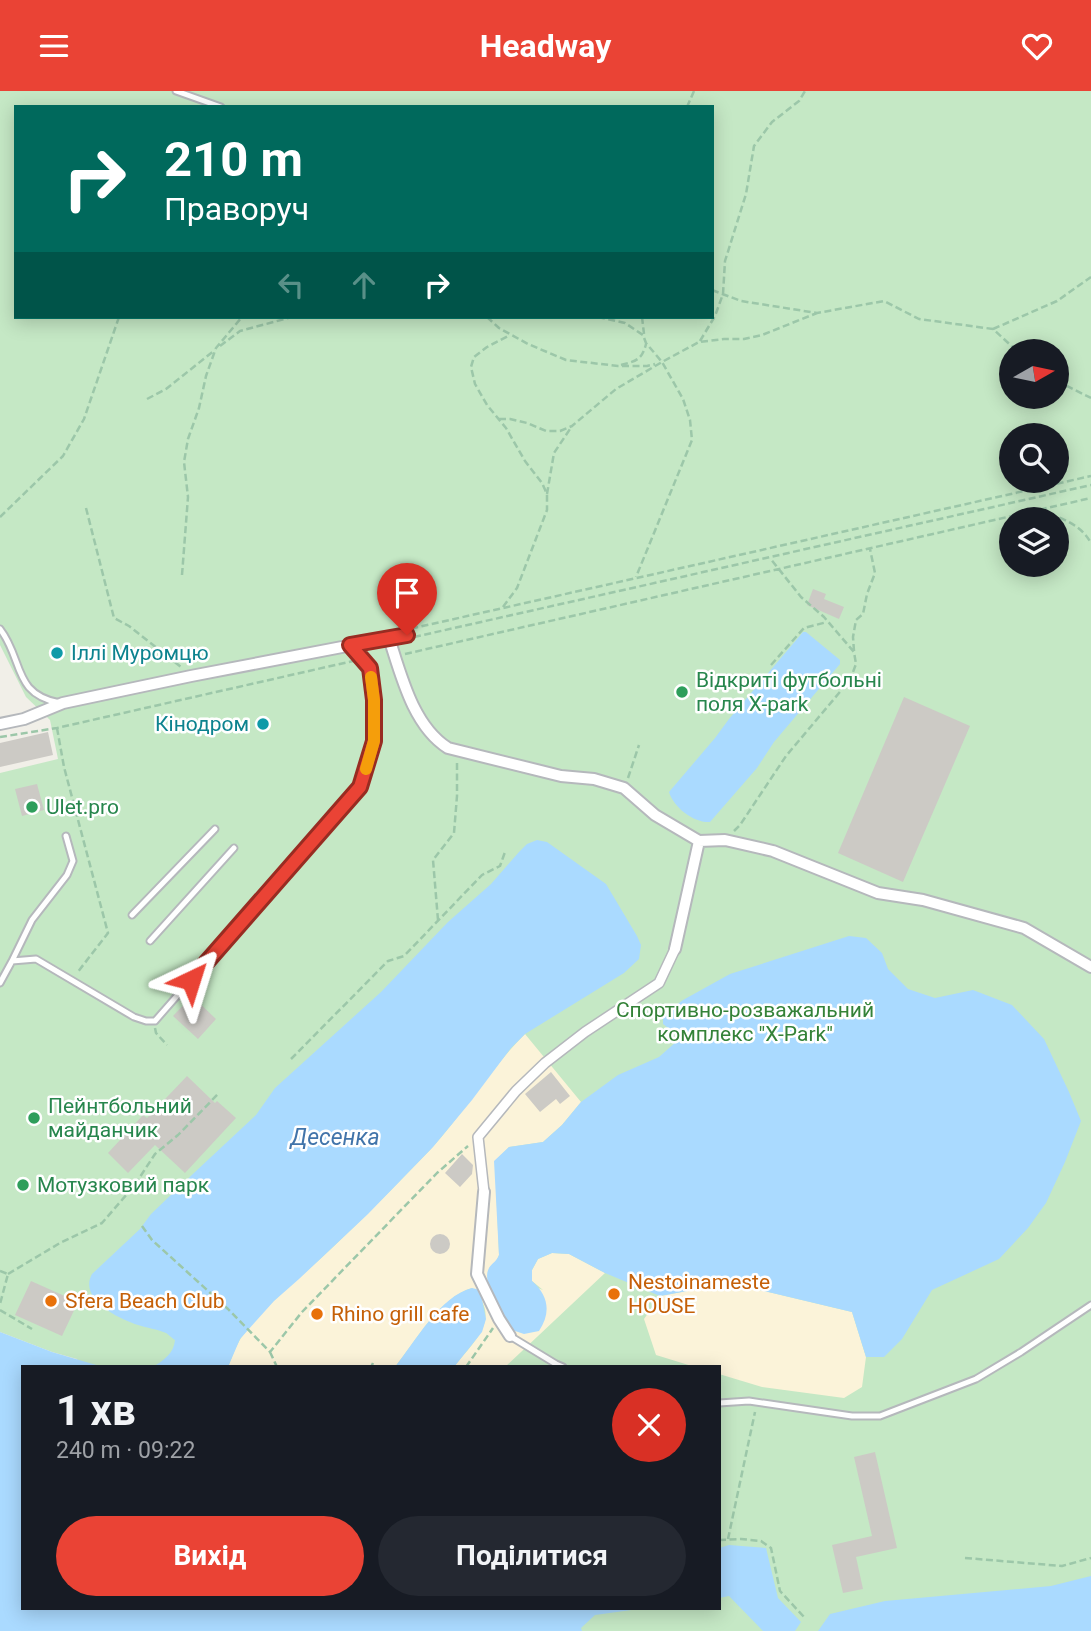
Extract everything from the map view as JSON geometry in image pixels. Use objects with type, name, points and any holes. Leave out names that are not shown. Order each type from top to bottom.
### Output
[{"type":"street","points":[[0,724],[23,719],[63,703],[389,638],[415,713],[429,732],[448,748],[561,776],[594,779],[624,788],[655,815],[699,841],[725,840],[773,851],[878,893],[923,900],[1024,928],[1091,967]]},
{"type":"street","points":[[510,1336],[477,1273],[484,1192],[478,1137],[516,1091],[545,1063],[585,1032],[659,983],[675,949],[699,841]]},
{"type":"lane","points":[[177,91],[216,105]]},
{"type":"lane","points":[[0,629],[7,638],[24,683],[29,689],[49,700],[63,703]]},
{"type":"lane","points":[[389,638],[407,635]]},
{"type":"lane","points":[[12,961],[36,959],[134,1017],[155,1021],[360,787],[374,741],[374,700],[370,668],[350,645]]},
{"type":"lane","points":[[132,915],[215,829]]},
{"type":"lane","points":[[0,983],[32,920],[67,875],[72,861],[66,836]]},
{"type":"lane","points":[[150,941],[234,848]]},
{"type":"lane","points":[[721,1403],[749,1401],[852,1416],[880,1416],[976,1379],[1091,1305]]},
{"type":"lane","points":[[510,1336],[558,1365]]},
{"type":"path","points":[[714,319],[723,294],[725,261],[746,194],[754,146],[772,122],[799,101],[805,91]]},
{"type":"path","points":[[501,608],[517,588],[547,510],[554,453],[572,426],[616,389],[662,362],[699,342],[744,339],[762,335],[817,313],[884,301],[919,320],[993,329],[1057,301],[1091,277]]},
{"type":"path","points":[[714,291],[741,301],[817,313]]},
{"type":"path","points":[[0,517],[63,456],[85,419],[118,319]]},
{"type":"path","points":[[182,575],[188,497],[184,462],[188,439],[216,348],[240,319]]},
{"type":"path","points":[[147,399],[166,390],[240,331],[285,319]]},
{"type":"path","points":[[489,319],[510,335],[566,360],[618,366],[647,366],[662,362]]},
{"type":"path","points":[[607,319],[625,323],[643,335],[683,399],[690,420],[692,440],[635,578]]},
{"type":"path","points":[[618,366],[634,361],[643,354],[646,343],[642,319]]},
{"type":"path","points":[[699,342],[714,319]]},
{"type":"path","points":[[993,329],[1004,339]]},
{"type":"path","points":[[510,335],[474,357],[471,367],[475,384],[547,494]]},
{"type":"path","points":[[1069,387],[1091,398]]},
{"type":"path","points":[[499,419],[527,423],[546,431],[560,431],[572,426]]},
{"type":"path","points":[[407,635],[414,628],[1091,476]]},
{"type":"path","points":[[407,635],[416,637],[1091,485]]},
{"type":"path","points":[[1048,507],[1091,498]]},
{"type":"path","points":[[86,508],[114,618],[129,626],[191,676]]},
{"type":"path","points":[[404,654],[999,518]]},
{"type":"path","points":[[1069,521],[1087,535],[1091,543]]},
{"type":"path","points":[[725,840],[740,825],[786,756],[850,680],[856,664],[853,637],[856,620],[863,614],[875,573],[870,549]]},
{"type":"path","points":[[769,558],[801,597],[854,652]]},
{"type":"path","points":[[771,665],[804,628],[828,622]]},
{"type":"path","points":[[0,737],[57,727],[363,659]]},
{"type":"path","points":[[57,727],[64,767],[108,933],[71,979]]},
{"type":"path","points":[[624,788],[639,745]]},
{"type":"path","points":[[439,920],[433,860],[454,833],[457,750]]},
{"type":"path","points":[[291,1059],[388,961],[404,956],[482,875],[500,866],[505,852]]},
{"type":"path","points":[[155,1021],[156,1033],[167,1045]]},
{"type":"path","points":[[0,1304],[8,1274],[60,1243],[102,1223],[134,1186],[155,1154],[178,1135],[219,1093]]},
{"type":"path","points":[[270,1352],[302,1312],[437,1173],[478,1137]]},
{"type":"path","points":[[142,1226],[152,1240],[228,1309],[270,1352],[275,1365]]},
{"type":"path","points":[[0,1271],[8,1274]]},
{"type":"path","points":[[0,1310],[32,1329]]},
{"type":"path","points":[[467,1365],[499,1319]]},
{"type":"path","points":[[728,1539],[757,1402]]},
{"type":"path","points":[[721,1540],[761,1541],[771,1548],[780,1591],[804,1617]]},
{"type":"path","points":[[965,1558],[1062,1566],[1091,1558]]},
{"type":"green space","name":"Спортивно-розважальний комплекс \"Х-Park\"","points":[[0,91],[1091,91],[1091,1611],[1045,1631],[455,1631],[418,1610],[721,1610],[721,1365],[78,1365],[77,1359],[0,1332],[0,773],[58,759],[50,720],[26,697],[0,645]]},
{"type":"sand","points":[[525,1034],[581,1102],[543,1142],[509,1147],[495,1161],[499,1255],[489,1268],[543,1290],[532,1281],[532,1270],[538,1259],[552,1253],[569,1254],[605,1273],[507,1365],[456,1365],[477,1339],[485,1320],[481,1299],[472,1288],[460,1293],[439,1310],[396,1365],[229,1365],[241,1338],[251,1325],[430,1150]]},
{"type":"sand","points":[[731,1283],[852,1312],[866,1357],[862,1387],[844,1398],[762,1387],[721,1375],[721,1365],[688,1365],[656,1355],[644,1319],[660,1296]]},
{"type":"water","points":[[803,632],[840,660],[840,664],[710,822],[691,817],[675,804],[669,792]]},
{"type":"water","name":"Десенка","points":[[537,840],[547,842],[606,884],[641,945],[639,959],[624,973],[525,1034],[433,1147],[368,1214],[274,1301],[240,1339],[229,1365],[156,1365],[165,1359],[175,1340],[166,1333],[121,1318],[103,1307],[91,1292],[89,1283],[92,1274],[256,1115],[275,1088],[381,992],[448,922],[491,884],[527,844]]},
{"type":"water","points":[[849,936],[866,938],[882,953],[888,969],[908,989],[935,998],[973,990],[1012,1005],[1044,1039],[1081,1121],[1046,1203],[1028,1228],[999,1259],[932,1290],[902,1339],[884,1357],[866,1357],[852,1312],[731,1283],[660,1296],[605,1273],[569,1254],[552,1253],[538,1259],[532,1270],[532,1281],[545,1299],[547,1311],[539,1331],[524,1334],[512,1330],[490,1291],[487,1274],[499,1255],[494,1161],[509,1147],[543,1142],[581,1102],[618,1075],[659,1057],[677,1041],[676,1034],[663,1024],[663,1015],[683,1000],[730,974]]},
{"type":"water","points":[[472,1288],[480,1290],[486,1319],[482,1332],[456,1365],[396,1365],[439,1310],[460,1293]]},
{"type":"water","points":[[0,1332],[96,1365],[21,1365],[21,1610],[631,1610],[595,1615],[581,1628],[582,1631],[0,1631]]},
{"type":"water","points":[[729,1545],[766,1548],[778,1598],[801,1622],[795,1631],[763,1631],[729,1596],[721,1598],[721,1547]]},
{"type":"water","points":[[1091,1576],[1091,1631],[818,1631],[830,1614],[885,1601],[1051,1586]]},
{"type":"building","points":[[813,589],[826,594],[824,599],[844,607],[839,619],[807,605]]},
{"type":"building","points":[[904,697],[970,726],[903,882],[838,853]]},
{"type":"building","points":[[48,732],[53,755],[0,767],[0,743]]},
{"type":"building","points":[[37,784],[44,810],[22,816],[15,789]]},
{"type":"building","points":[[192,996],[216,1019],[198,1039],[173,1016]]},
{"type":"building","points":[[551,1072],[570,1096],[560,1104],[556,1099],[540,1112],[525,1094]]},
{"type":"building","points":[[187,1076],[215,1103],[217,1101],[236,1118],[185,1173],[155,1145],[128,1173],[108,1153],[143,1115],[147,1118]]},
{"type":"building","points":[[462,1154],[473,1165],[472,1174],[460,1187],[445,1173]]},
{"type":"building","points":[[440,1234],[447,1237],[450,1244],[447,1251],[440,1254],[433,1251],[430,1244],[433,1237]]},
{"type":"building","points":[[31,1281],[78,1302],[62,1336],[15,1315]]},
{"type":"building","points":[[875,1452],[897,1548],[856,1557],[863,1589],[843,1593],[832,1545],[872,1536],[854,1457]]},
{"type":"slow traffic","points":[[366,769],[374,741],[371,677]]},
{"type":"place","name":"Іллі Муромцю","points":[[57,653]]},
{"type":"place","name":"Відкриті футбольні поля X-park","points":[[682,692]]},
{"type":"place","name":"Кінодром","points":[[263,724]]},
{"type":"place","name":"Ulet.pro","points":[[32,807]]},
{"type":"place","name":"Пейнтбольний майданчик","points":[[34,1118]]},
{"type":"place","name":"Мотузковий парк","points":[[23,1185]]},
{"type":"place","name":"Nestoinameste HOUSE","points":[[614,1294]]},
{"type":"place","name":"Sfera Beach Club","points":[[51,1301]]},
{"type":"place","name":"Rhino grill cafe","points":[[317,1314]]},
{"type":"route","points":[[191,980],[360,787],[374,741],[374,700],[370,668],[350,645],[407,635]]}]
